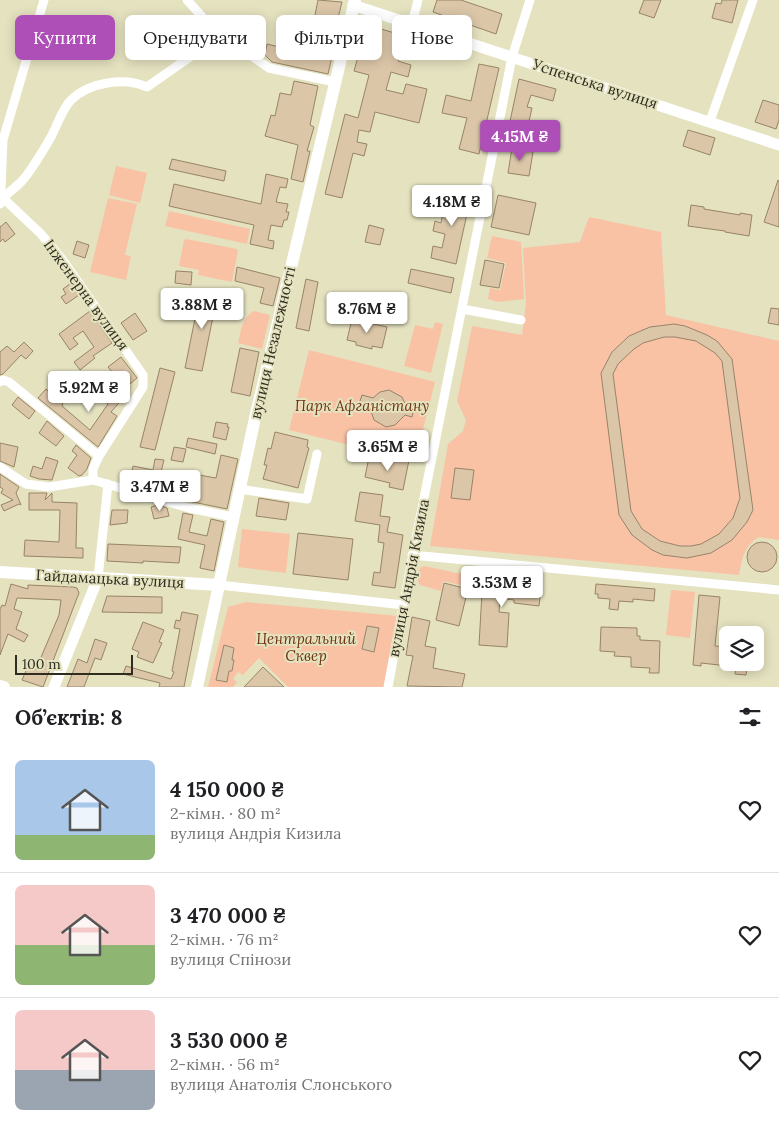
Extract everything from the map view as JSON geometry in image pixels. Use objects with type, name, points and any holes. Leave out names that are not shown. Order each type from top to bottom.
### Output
[{"type":"main road","name":"вулиця Незалежності","points":[[197,687],[239,489],[354,2]]},
{"type":"main road","name":"Гайдамацька вулиця","points":[[0,572],[219,585]]},
{"type":"main road","points":[[0,686],[4,687]]},
{"type":"street","points":[[2,201],[3,140],[44,0]]},
{"type":"street","points":[[187,0],[201,15]]},
{"type":"street","points":[[414,15],[418,0]]},
{"type":"street","name":"вулиця Андрія Кизила","points":[[388,687],[412,555],[512,57],[530,0]]},
{"type":"street","points":[[710,121],[753,0]]},
{"type":"street","name":"Успенська вулиця","points":[[354,2],[392,16]]},
{"type":"street","name":"Успенська вулиця","points":[[472,44],[779,145]]},
{"type":"street","points":[[2,201],[22,181],[50,139],[69,102],[74,97],[97,85],[115,82],[138,83],[147,87],[185,60]]},
{"type":"street","points":[[257,60],[269,68],[335,82]]},
{"type":"street","name":"Інженерна вулиця","points":[[2,201],[41,234],[62,259],[143,375],[143,387],[99,456],[93,469],[93,480]]},
{"type":"street","points":[[462,309],[521,320]]},
{"type":"street","points":[[0,382],[3,380],[9,382],[99,456]]},
{"type":"street","points":[[239,489],[307,499],[317,454]]},
{"type":"street","points":[[0,467],[26,484],[49,488],[93,480],[189,508],[233,517]]},
{"type":"street","points":[[54,687],[98,578],[108,484]]},
{"type":"street","points":[[412,555],[779,590]]},
{"type":"street","points":[[219,585],[404,605]]},
{"type":"green space","points":[[116,166],[147,173],[140,203],[109,195]]},
{"type":"green space","points":[[108,198],[137,204],[125,255],[131,256],[126,280],[90,272]]},
{"type":"green space","points":[[169,211],[250,229],[247,244],[165,226]]},
{"type":"green space","points":[[589,217],[661,232],[666,315],[779,341],[779,540],[759,537],[750,544],[744,553],[739,575],[430,546],[448,444],[463,431],[466,420],[457,401],[472,326],[522,335],[526,304],[523,248],[580,242]]},
{"type":"green space","points":[[492,236],[521,242],[524,299],[498,302],[488,299],[490,288],[500,290],[506,263],[487,258]]},
{"type":"green space","points":[[184,240],[237,249],[232,282],[198,275],[199,270],[179,266]]},
{"type":"green space","points":[[254,311],[270,315],[262,349],[238,343],[244,321]]},
{"type":"green space","points":[[435,322],[443,324],[431,373],[404,366],[415,325],[433,329]]},
{"type":"green space","name":"Парк Афганістану","points":[[309,350],[435,382],[415,461],[289,430]]},
{"type":"green space","points":[[242,529],[290,534],[286,573],[238,567]]},
{"type":"green space","points":[[424,566],[471,576],[469,587],[443,581],[441,591],[420,585],[418,575],[420,568]]},
{"type":"green space","points":[[671,590],[695,592],[690,638],[666,635]]},
{"type":"green space","name":"Центральний Сквер","points":[[246,602],[398,616],[385,687],[288,687],[259,658],[243,675],[238,672],[233,679],[237,682],[233,687],[208,687],[228,607]]},
{"type":"building","points":[[318,0],[342,2],[339,15],[315,15]]},
{"type":"building","points":[[437,0],[461,0],[502,14],[496,34],[472,26],[472,15],[442,15],[433,12]]},
{"type":"building","points":[[644,0],[661,0],[654,18],[639,13]]},
{"type":"building","points":[[722,0],[738,0],[732,23],[712,18],[716,3],[721,4]]},
{"type":"building","points":[[382,29],[392,32],[392,60],[398,60],[411,65],[408,77],[391,72],[386,90],[403,94],[406,84],[427,89],[419,123],[375,112],[370,132],[359,130],[357,142],[367,144],[364,156],[353,153],[342,198],[325,194],[345,114],[358,118],[369,75],[354,71],[357,60],[382,60]]},
{"type":"building","points":[[267,44],[276,46],[276,60],[331,60],[328,74],[272,62],[266,56]]},
{"type":"building","points":[[479,64],[499,68],[479,154],[459,149],[467,118],[442,113],[446,95],[471,101]]},
{"type":"building","points":[[519,79],[556,89],[553,101],[531,95],[527,107],[532,108],[527,130],[509,126]]},
{"type":"building","points":[[294,81],[318,86],[310,125],[314,127],[307,151],[310,151],[303,182],[291,179],[298,145],[265,136],[271,115],[275,116],[280,93],[291,95]]},
{"type":"building","points":[[763,100],[779,105],[779,120],[776,129],[755,122]]},
{"type":"building","points":[[688,130],[715,138],[710,155],[683,146]]},
{"type":"building","points":[[512,148],[533,152],[529,176],[508,173]]},
{"type":"building","points":[[172,159],[226,171],[224,181],[169,169]]},
{"type":"building","points":[[266,174],[288,179],[286,188],[280,187],[276,202],[288,204],[286,212],[289,212],[287,220],[284,220],[282,227],[271,225],[268,240],[274,241],[273,249],[250,244],[254,225],[169,206],[174,184],[261,204]]},
{"type":"building","points":[[779,181],[779,227],[764,222]]},
{"type":"building","points":[[455,188],[472,191],[456,264],[431,258],[433,246],[442,248],[445,234],[433,231],[435,221],[441,223],[445,202],[452,204]]},
{"type":"building","points":[[498,195],[536,203],[529,235],[491,227]]},
{"type":"building","points":[[691,205],[740,215],[740,213],[752,215],[749,236],[688,226]]},
{"type":"building","points":[[6,222],[15,234],[5,242],[3,239],[0,242],[0,227]]},
{"type":"building","points":[[369,225],[384,229],[380,245],[365,242]]},
{"type":"building","points":[[77,241],[89,245],[85,258],[73,254]]},
{"type":"building","points":[[485,260],[504,264],[499,288],[480,285]]},
{"type":"building","points":[[237,267],[280,278],[273,306],[260,303],[264,288],[235,281]]},
{"type":"building","points":[[411,269],[454,278],[451,293],[408,283]]},
{"type":"building","points":[[176,271],[192,272],[191,285],[175,283]]},
{"type":"building","points":[[306,279],[318,282],[309,331],[296,328]]},
{"type":"building","points":[[71,283],[79,295],[66,304],[61,297],[66,294],[63,289]]},
{"type":"building","points":[[201,289],[218,292],[202,371],[185,368]]},
{"type":"building","points":[[771,308],[779,309],[779,325],[768,323]]},
{"type":"building","points":[[90,311],[112,343],[93,356],[95,358],[80,370],[74,362],[94,347],[83,331],[73,338],[78,344],[70,350],[59,334]]},
{"type":"building","points":[[135,313],[147,331],[133,340],[121,323]]},
{"type":"building","points":[[352,319],[387,327],[382,348],[372,346],[372,349],[356,345],[356,342],[347,340]]},
{"type":"building","points":[[674,324],[685,326],[717,341],[732,359],[753,510],[747,522],[732,540],[711,553],[687,558],[663,555],[652,550],[632,535],[619,515],[601,373],[612,352],[629,336],[650,327]],"holes":[[[664,337],[696,341],[715,353],[722,361],[740,498],[733,518],[719,534],[701,544],[691,546],[680,546],[660,541],[642,529],[631,511],[613,374],[618,364],[643,343]]]},
{"type":"building","points":[[24,342],[33,351],[26,359],[21,355],[0,375],[0,352],[7,346],[14,352]]},
{"type":"building","points":[[240,348],[259,352],[250,396],[231,392]]},
{"type":"building","points":[[121,357],[137,378],[125,388],[108,367]]},
{"type":"building","points":[[160,368],[175,372],[155,450],[140,447]]},
{"type":"building","points":[[106,382],[124,397],[111,412],[117,416],[98,447],[38,398],[46,389],[63,404],[62,406],[90,430],[108,404],[96,394]]},
{"type":"building","points":[[389,390],[402,397],[406,406],[414,408],[412,417],[405,415],[395,425],[386,427],[374,420],[370,408],[359,404],[362,395],[373,398],[380,392]]},
{"type":"building","points":[[18,397],[35,411],[29,419],[12,405]]},
{"type":"building","points":[[47,421],[64,436],[56,446],[39,433]]},
{"type":"building","points":[[216,422],[228,424],[226,440],[213,437]]},
{"type":"building","points":[[275,432],[308,440],[307,447],[309,448],[298,488],[263,479],[267,465],[264,465],[268,448],[271,449]]},
{"type":"building","points":[[188,438],[217,444],[215,454],[186,447]]},
{"type":"building","points":[[0,443],[18,447],[14,467],[0,461]]},
{"type":"building","points":[[76,445],[91,458],[87,469],[79,476],[68,468],[77,455],[72,451]]},
{"type":"building","points":[[174,447],[186,449],[183,462],[171,460]]},
{"type":"building","points":[[221,455],[238,459],[227,509],[188,501],[193,474],[216,478]]},
{"type":"building","points":[[46,457],[58,461],[52,480],[30,476],[33,466],[42,469]]},
{"type":"building","points":[[369,457],[394,462],[395,458],[409,460],[403,490],[389,487],[390,483],[365,477]]},
{"type":"building","points":[[155,459],[164,460],[161,472],[164,472],[160,491],[129,484],[130,481],[126,481],[128,471],[132,471],[133,466],[153,470]]},
{"type":"building","points":[[455,468],[474,470],[470,500],[451,498]]},
{"type":"building","points":[[0,474],[19,487],[16,493],[21,505],[19,504],[4,511],[1,505],[13,500],[1,493],[3,489],[0,487]]},
{"type":"building","points":[[360,492],[383,495],[380,516],[390,517],[387,532],[403,535],[395,588],[372,585],[374,572],[380,573],[384,543],[378,542],[380,525],[355,521]]},
{"type":"building","points":[[29,493],[47,493],[45,500],[52,493],[52,502],[77,503],[76,548],[83,548],[83,558],[24,556],[25,540],[59,542],[60,510],[29,510]]},
{"type":"building","points":[[259,498],[289,503],[286,520],[256,516]]},
{"type":"building","points":[[158,505],[167,508],[169,516],[154,519],[151,507]]},
{"type":"building","points":[[112,510],[128,510],[127,523],[110,525]]},
{"type":"building","points":[[183,513],[193,515],[189,532],[207,536],[211,519],[224,522],[214,571],[200,568],[205,545],[178,539]]},
{"type":"building","points":[[298,533],[353,539],[348,580],[293,574]]},
{"type":"building","points":[[762,542],[772,547],[777,557],[772,567],[762,572],[752,567],[747,557],[752,547]]},
{"type":"building","points":[[108,544],[181,547],[179,563],[107,561]]},
{"type":"building","points":[[483,575],[511,577],[510,584],[541,587],[539,606],[514,603],[514,600],[500,598],[499,612],[509,613],[507,647],[479,645]]},
{"type":"building","points":[[444,583],[468,589],[459,626],[436,620]]},
{"type":"building","points":[[11,584],[28,589],[28,585],[73,587],[77,588],[79,593],[43,687],[22,680],[28,666],[36,669],[59,615],[61,600],[17,598],[14,609],[22,612],[16,629],[28,635],[24,642],[8,634],[0,655],[0,609],[2,605],[5,606]]},
{"type":"building","points":[[596,584],[655,589],[654,601],[633,599],[633,602],[619,601],[618,610],[609,609],[610,599],[598,598],[598,594],[595,594]]},
{"type":"building","points":[[699,595],[720,597],[715,646],[719,646],[719,665],[701,663],[701,666],[693,665]]},
{"type":"building","points":[[107,596],[162,597],[162,613],[102,612]]},
{"type":"building","points":[[182,612],[198,615],[184,687],[159,687],[160,683],[123,674],[126,666],[171,679],[174,672],[172,671],[180,629],[174,628],[176,620],[180,621]]},
{"type":"building","points":[[412,617],[430,621],[425,646],[436,648],[433,668],[465,674],[462,687],[407,686],[413,656],[406,655]]},
{"type":"building","points":[[143,622],[164,630],[159,642],[162,643],[153,663],[137,657],[139,652],[132,649]]},
{"type":"building","points":[[367,626],[379,628],[374,652],[362,649]]},
{"type":"building","points":[[601,627],[637,628],[637,636],[640,636],[640,640],[660,641],[659,673],[649,673],[650,668],[631,667],[631,657],[614,656],[615,652],[600,651]]},
{"type":"building","points":[[95,639],[107,643],[101,660],[95,658],[84,687],[67,687],[78,659],[87,663]]},
{"type":"building","points":[[224,645],[234,648],[232,671],[229,671],[227,682],[216,680]]},
{"type":"building","points":[[263,667],[284,687],[244,687]]},
{"type":"building","points":[[736,671],[747,671],[746,675],[735,674]]}]
